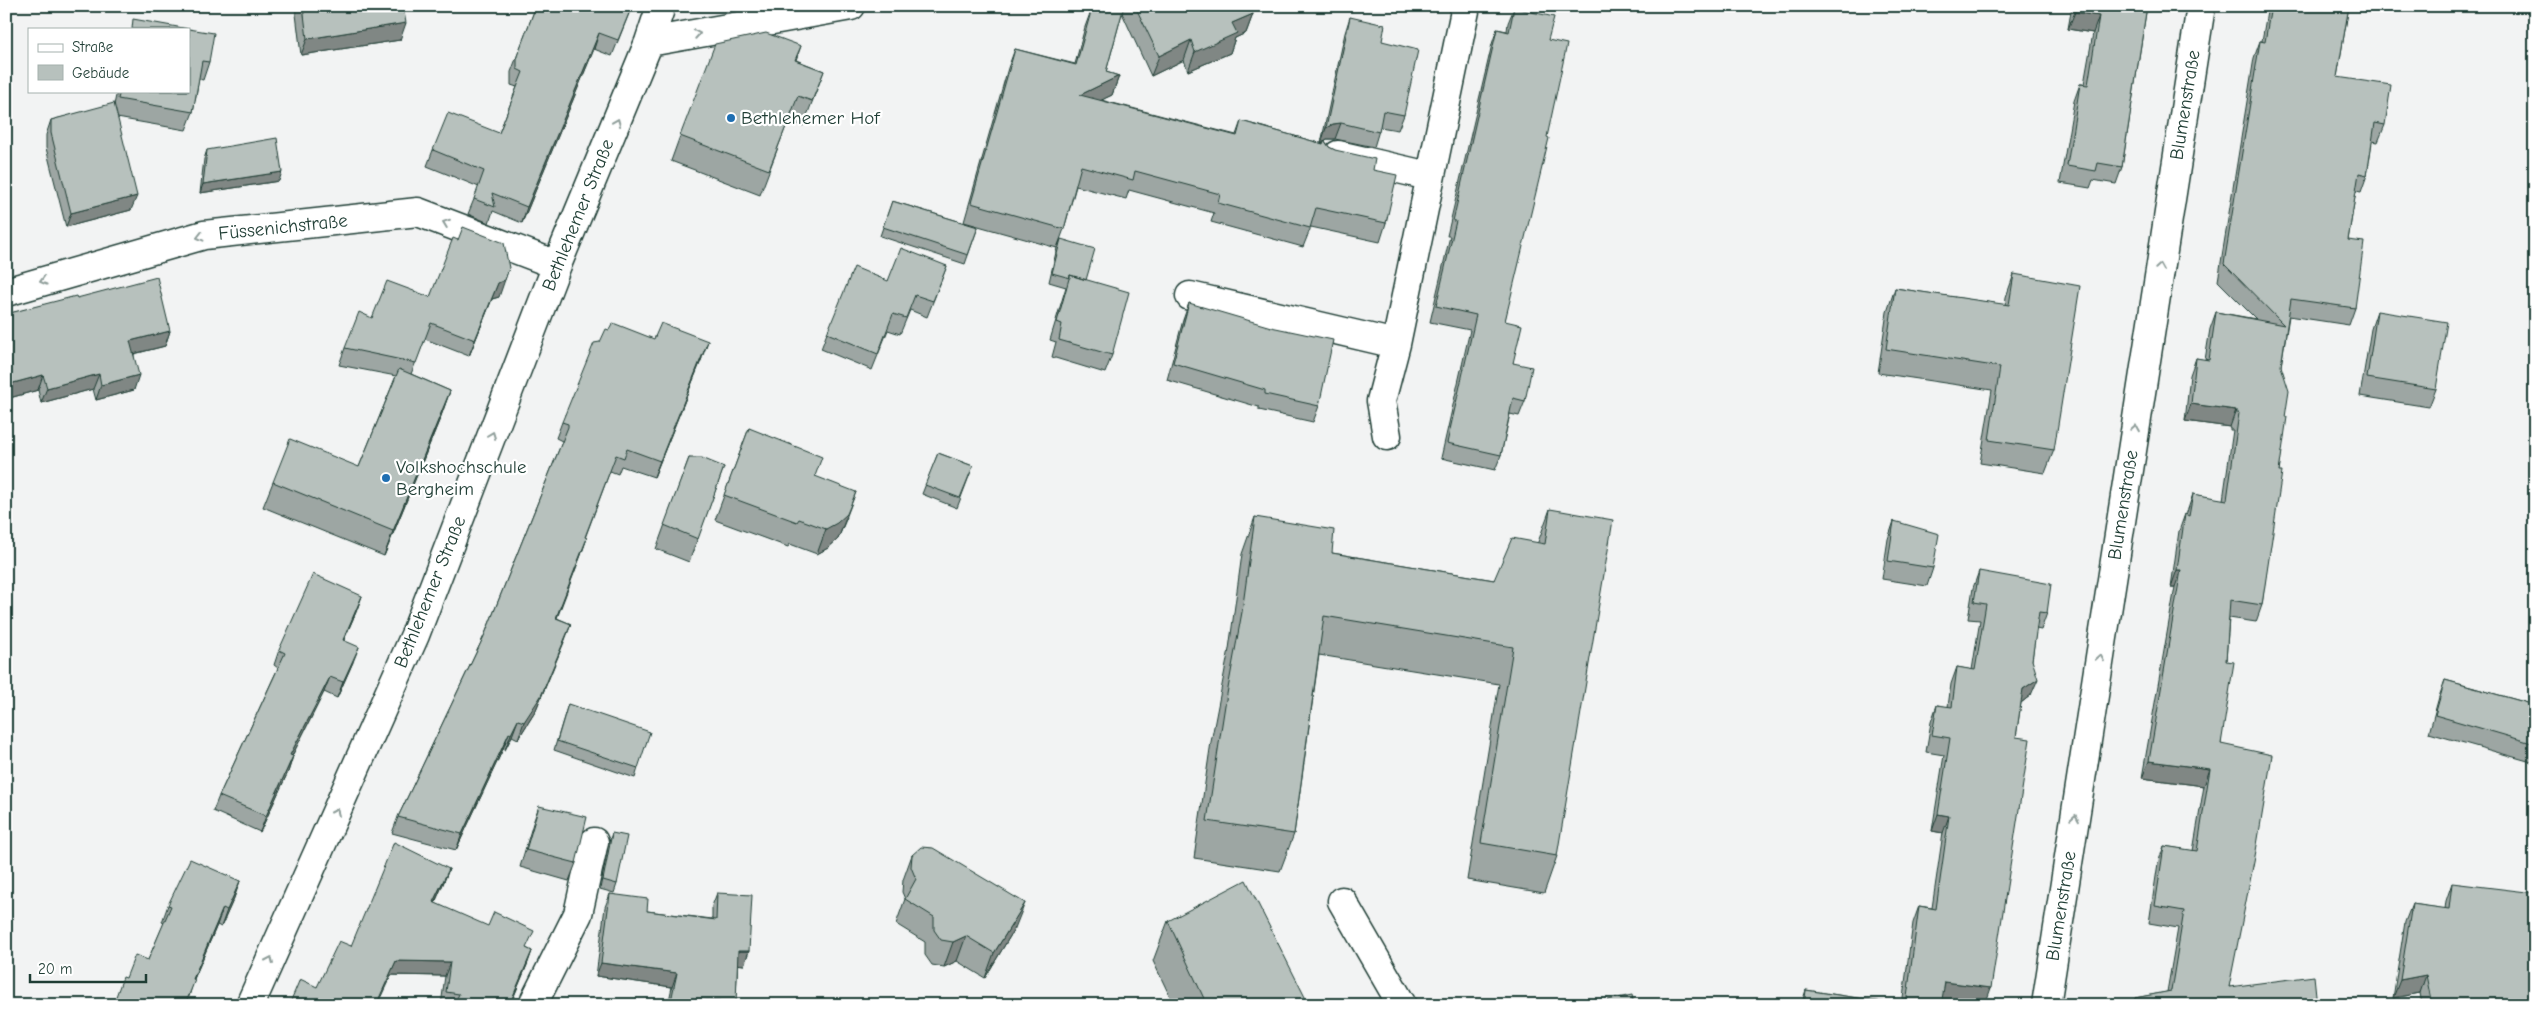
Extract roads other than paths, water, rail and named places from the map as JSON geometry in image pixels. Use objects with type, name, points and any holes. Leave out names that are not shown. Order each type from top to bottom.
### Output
[{"type":"street","points":[[649,42],[851,6]]},
{"type":"street","points":[[1388,436],[1381,401],[1396,344],[1429,176],[1466,6]]},
{"type":"street","name":"Blumenstraße","points":[[2046,1005],[2201,6]]},
{"type":"street","name":"Bethlehemer Straße","points":[[250,1005],[415,635],[557,265],[649,42],[659,7]]},
{"type":"street","points":[[1332,154],[1429,176]]},
{"type":"street","name":"Füssenichstraße","points":[[6,292],[204,235],[418,212],[557,265]]},
{"type":"street","points":[[1190,296],[1396,344]]},
{"type":"street","points":[[534,1005],[578,914],[594,842]]},
{"type":"street","points":[[1342,902],[1402,1005]]},
{"type":"place","name":"Bethlehemer Hof","points":[[731,118]]},
{"type":"place","name":"Volkshochschule Bergheim","points":[[386,478]]}]
